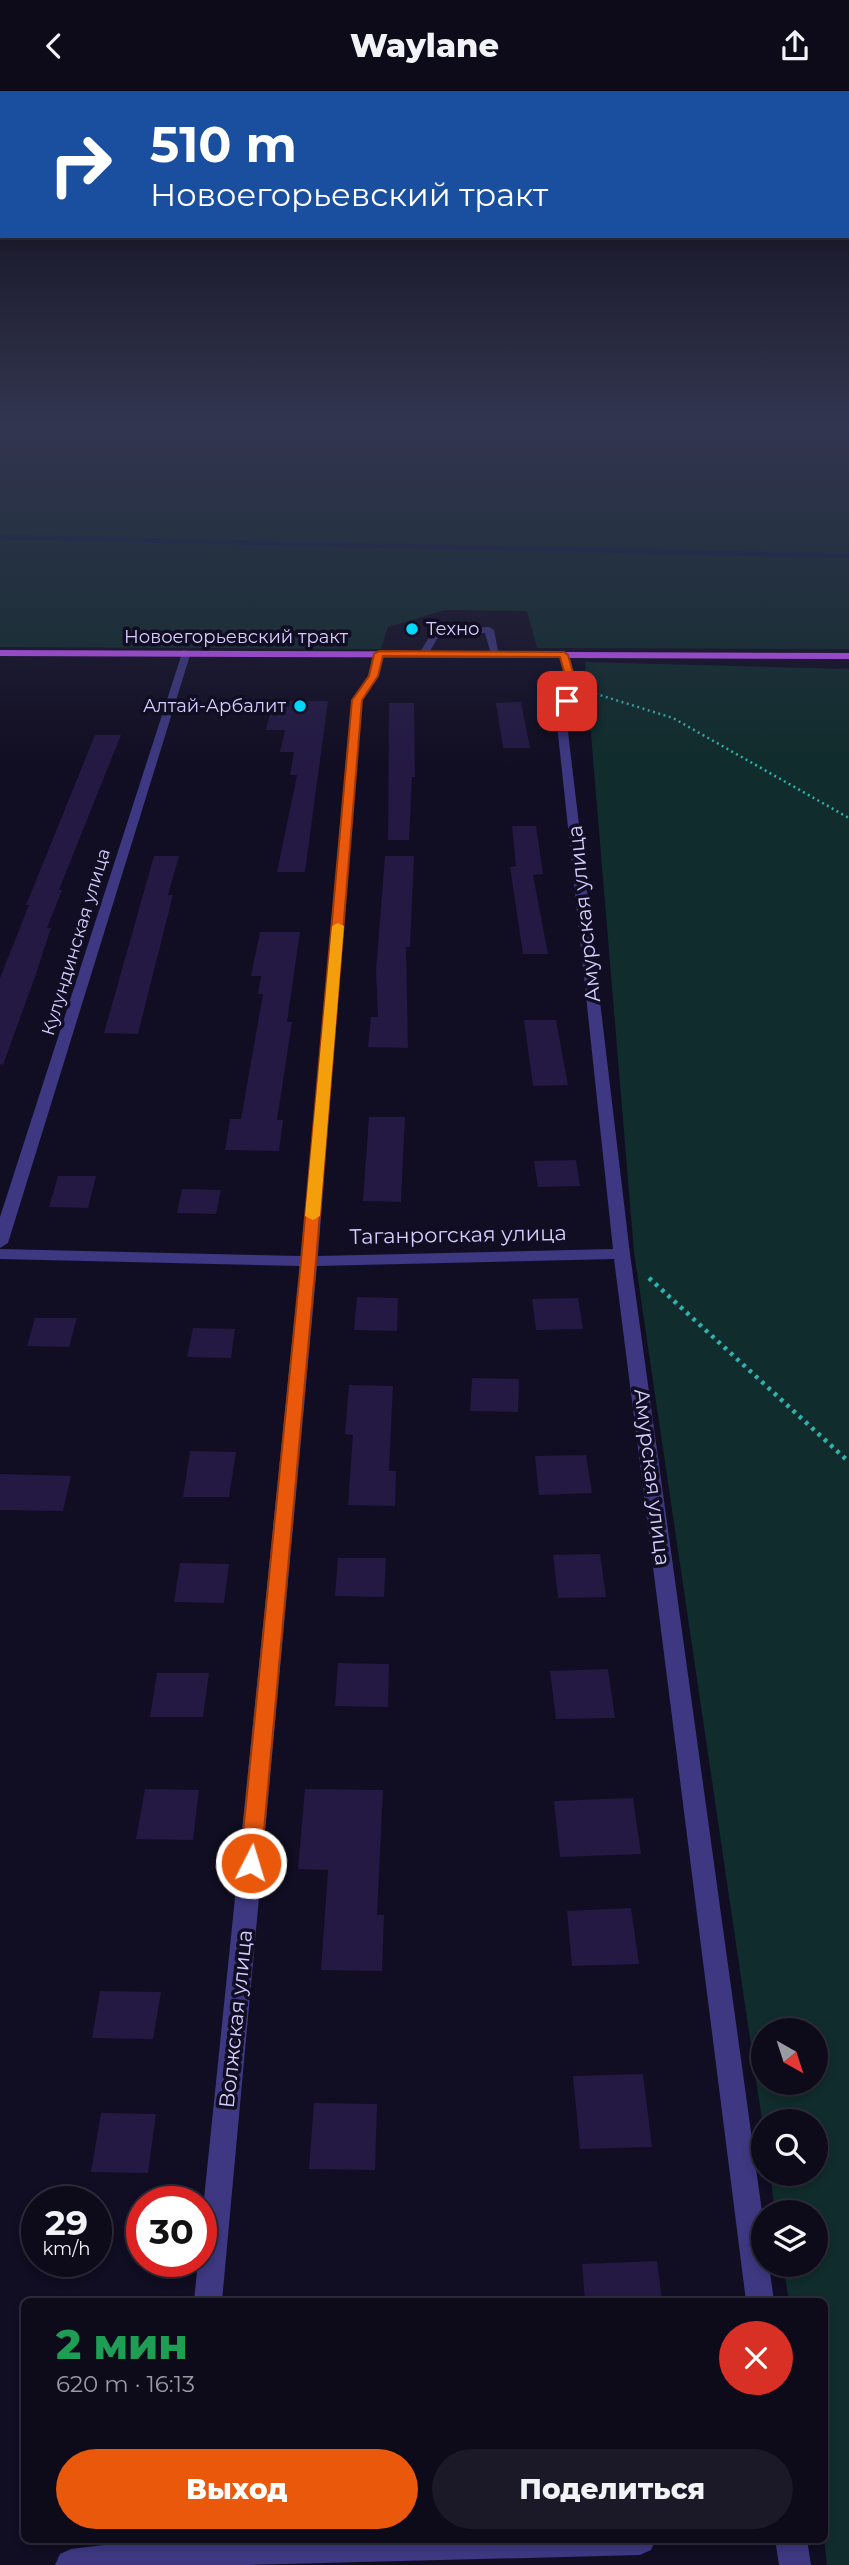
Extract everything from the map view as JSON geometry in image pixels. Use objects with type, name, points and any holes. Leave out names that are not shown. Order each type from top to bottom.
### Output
[{"type":"main road","name":"Новоегорьевский тракт","points":[[0,653],[849,656]]},
{"type":"street","points":[[424,654],[435,635],[490,634],[496,654]]},
{"type":"street","name":"Кулундинская улица","points":[[0,1243],[186,652]]},
{"type":"street","name":"Волжская улица","points":[[208,2298],[309,1261],[357,700],[373,676],[379,654]]},
{"type":"street","points":[[564,655],[573,686]]},
{"type":"street","name":"Амурская улица","points":[[573,686],[561,715],[622,1254],[760,2298]]},
{"type":"street","name":"Таганрогская улица","points":[[0,1254],[309,1261],[622,1254]]},
{"type":"street","points":[[71,2565],[184,2552],[500,2543]]},
{"type":"street","points":[[792,2543],[795,2565]]},
{"type":"path","points":[[573,686],[673,718],[849,818]]},
{"type":"path","points":[[622,1254],[849,1462]]},
{"type":"green space","points":[[0,538],[849,538],[849,649],[537,648],[527,611],[445,610],[388,627],[381,649],[0,647]]},
{"type":"green space","points":[[585,662],[849,669],[849,2565],[827,2565],[824,2543],[828,2543],[828,2298],[788,2298],[785,2277],[828,2277],[828,2200],[773,2200],[772,2186],[828,2186],[828,2109],[760,2109],[758,2095],[828,2095],[828,2018],[751,2018],[751,2046],[634,1252]]},
{"type":"building","points":[[273,701],[328,701],[305,872],[277,872],[297,775],[290,775],[294,752],[280,752],[285,730],[266,730]]},
{"type":"building","points":[[521,702],[530,748],[503,748],[496,703]]},
{"type":"building","points":[[389,703],[414,703],[415,777],[412,777],[409,840],[388,840]]},
{"type":"building","points":[[95,735],[121,735],[59,890],[62,890],[47,928],[51,928],[3,1065],[0,1064],[0,978],[29,905],[26,905]]},
{"type":"building","points":[[512,826],[536,826],[543,874],[533,875],[548,954],[523,954],[510,867],[516,866]]},
{"type":"building","points":[[154,856],[179,856],[168,895],[173,895],[138,1034],[104,1033]]},
{"type":"building","points":[[385,856],[414,856],[410,947],[406,947],[408,1048],[368,1047],[371,1017],[378,1017],[376,971]]},
{"type":"building","points":[[260,932],[300,932],[287,1022],[292,1022],[277,1120],[283,1120],[279,1151],[225,1150],[230,1119],[241,1119],[263,994],[258,994],[261,976],[251,976]]},
{"type":"building","points":[[524,1020],[556,1020],[568,1085],[533,1086]]},
{"type":"building","points":[[369,1117],[405,1117],[401,1202],[363,1201]]},
{"type":"building","points":[[576,1160],[580,1186],[538,1187],[534,1161]]},
{"type":"building","points":[[58,1176],[96,1176],[88,1208],[49,1207]]},
{"type":"building","points":[[182,1189],[221,1190],[216,1214],[177,1213]]},
{"type":"building","points":[[357,1297],[398,1298],[397,1331],[354,1330]]},
{"type":"building","points":[[578,1298],[583,1329],[536,1330],[532,1299]]},
{"type":"building","points":[[35,1318],[77,1318],[69,1347],[27,1346]]},
{"type":"building","points":[[193,1328],[235,1329],[231,1358],[187,1357]]},
{"type":"building","points":[[472,1378],[519,1379],[518,1412],[470,1411]]},
{"type":"building","points":[[349,1385],[393,1386],[389,1471],[396,1471],[395,1506],[348,1505],[353,1435],[345,1434]]},
{"type":"building","points":[[190,1451],[236,1452],[229,1497],[183,1497]]},
{"type":"building","points":[[586,1455],[592,1493],[539,1495],[535,1456]]},
{"type":"building","points":[[0,1474],[71,1476],[63,1511],[0,1510]]},
{"type":"building","points":[[600,1554],[606,1597],[558,1598],[553,1555]]},
{"type":"building","points":[[338,1558],[386,1558],[384,1597],[335,1596]]},
{"type":"building","points":[[180,1563],[229,1564],[224,1603],[174,1602]]},
{"type":"building","points":[[338,1663],[389,1664],[388,1707],[335,1706]]},
{"type":"building","points":[[608,1669],[615,1718],[556,1719],[550,1671]]},
{"type":"building","points":[[157,1673],[209,1673],[203,1717],[150,1717]]},
{"type":"building","points":[[145,1789],[199,1790],[193,1840],[136,1839]]},
{"type":"building","points":[[305,1789],[383,1790],[377,1915],[384,1915],[382,1971],[321,1970],[328,1870],[298,1869]]},
{"type":"building","points":[[633,1798],[641,1854],[560,1857],[554,1801]]},
{"type":"building","points":[[631,1908],[639,1964],[572,1966],[567,1911]]},
{"type":"building","points":[[100,1991],[161,1992],[153,2039],[92,2038]]},
{"type":"building","points":[[643,2074],[652,2147],[580,2149],[573,2076]]},
{"type":"building","points":[[314,2103],[377,2104],[375,2170],[309,2169]]},
{"type":"building","points":[[101,2113],[156,2114],[148,2173],[91,2172]]},
{"type":"building","points":[[657,2261],[662,2298],[585,2298],[582,2264]]},
{"type":"waterway","points":[[65,538],[849,556]]},
{"type":"slow traffic","points":[[313,1216],[338,926]]},
{"type":"place","name":"Техно","points":[[412,629]]},
{"type":"place","name":"Алтай-Арбалит","points":[[300,706]]},
{"type":"route","points":[[251,1863],[309,1261],[357,700],[373,676],[379,654],[424,654],[564,655],[573,686],[567,701]]}]
